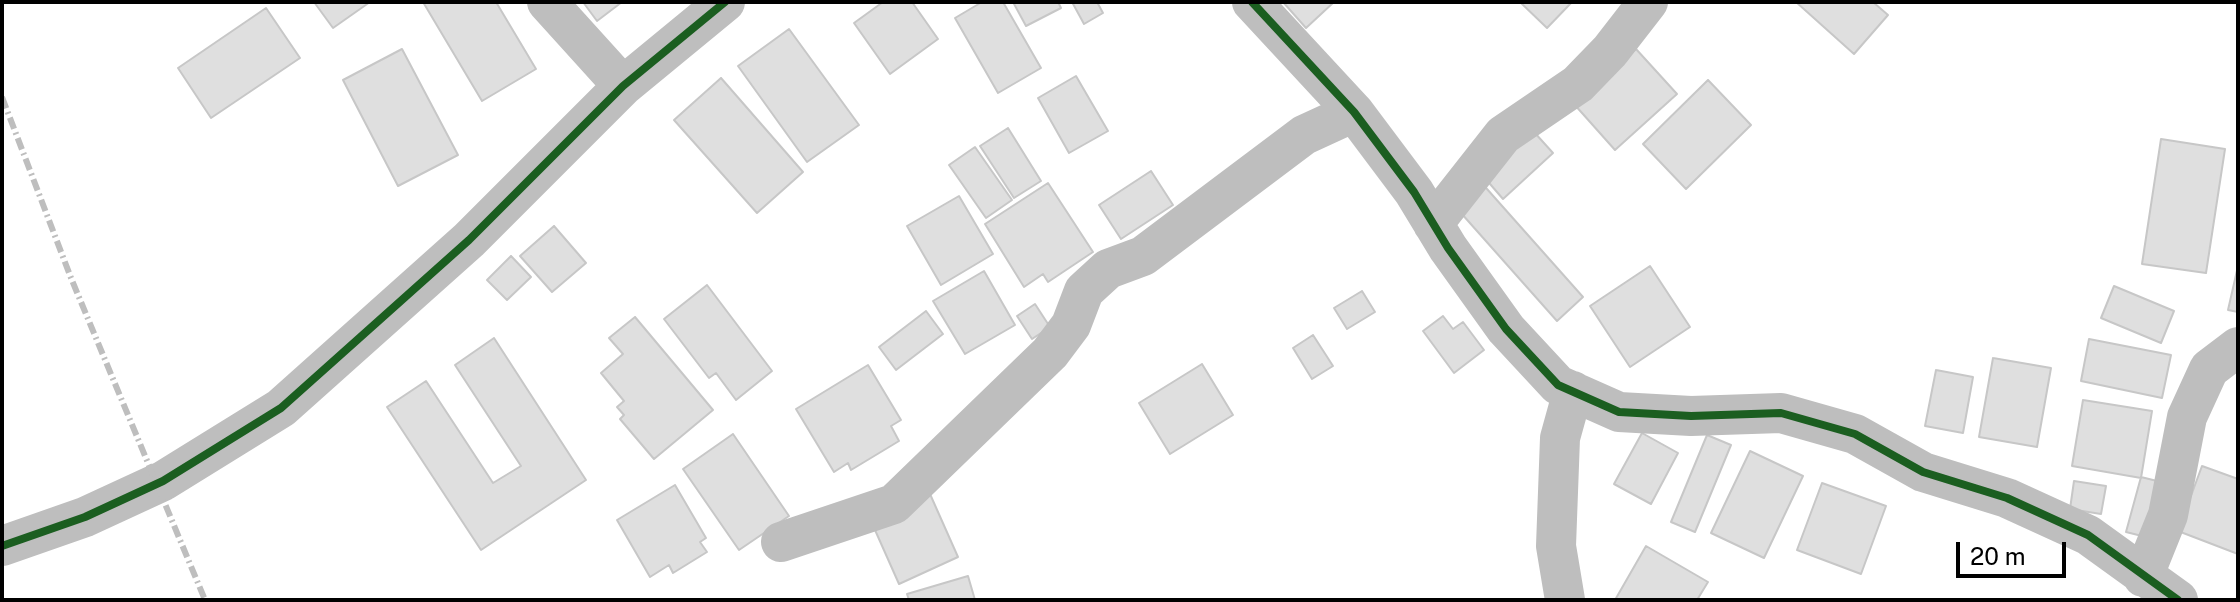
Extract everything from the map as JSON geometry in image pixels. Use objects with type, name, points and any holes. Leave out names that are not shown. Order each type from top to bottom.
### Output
[{"type":"street","points":[[547,2],[623,86]]},
{"type":"street","points":[[2,546],[85,517],[163,481],[281,408],[469,240],[623,86],[725,2]]},
{"type":"street","points":[[1252,2],[1354,112],[1506,329],[1558,385],[1619,412],[1691,416],[1781,413],[1855,434],[1923,472],[2007,498],[2088,535],[2178,600]]},
{"type":"street","points":[[1433,224],[1503,135],[1578,84],[1610,51],[1648,2]]},
{"type":"street","points":[[781,542],[894,504],[1050,353],[1071,325],[1084,291],[1108,269],[1143,256],[1304,135],[1354,112]]},
{"type":"street","points":[[2143,577],[2168,515],[2187,417],[2209,369],[2238,347]]},
{"type":"street","points":[[1565,600],[1556,546],[1559,454],[1573,391]]},
{"type":"building","points":[[314,2],[370,2],[333,28]]},
{"type":"building","points":[[423,2],[496,2],[536,69],[482,101]]},
{"type":"building","points":[[583,2],[622,2],[597,21]]},
{"type":"building","points":[[883,2],[912,2],[938,39],[890,74],[854,23]]},
{"type":"building","points":[[982,2],[1003,2],[1041,68],[998,93],[955,18]]},
{"type":"building","points":[[1013,2],[1058,2],[1061,8],[1026,26]]},
{"type":"building","points":[[1072,2],[1097,2],[1103,13],[1084,24]]},
{"type":"building","points":[[1283,2],[1334,2],[1306,28]]},
{"type":"building","points":[[1520,2],[1572,2],[1547,28]]},
{"type":"building","points":[[1796,2],[1873,2],[1888,15],[1854,54]]},
{"type":"building","points":[[266,8],[300,58],[211,118],[178,68]]},
{"type":"building","points":[[789,29],[859,125],[807,162],[738,66]]},
{"type":"building","points":[[402,49],[458,155],[398,186],[343,80]]},
{"type":"building","points":[[1636,49],[1677,94],[1615,150],[1574,104]]},
{"type":"building","points":[[1076,76],[1108,131],[1069,153],[1038,98]]},
{"type":"building","points":[[721,78],[803,172],[757,213],[674,120]]},
{"type":"building","points":[[1708,80],[1751,125],[1686,189],[1643,144]]},
{"type":"building","points":[[1008,128],[1041,181],[1014,198],[980,146]]},
{"type":"building","points":[[1534,132],[1553,153],[1503,199],[1484,177]]},
{"type":"building","points":[[2161,139],[2225,149],[2206,273],[2142,264]]},
{"type":"building","points":[[975,147],[1012,200],[986,218],[949,165]]},
{"type":"building","points":[[1151,171],[1173,205],[1121,239],[1099,205]]},
{"type":"building","points":[[1479,180],[1583,297],[1557,321],[1453,204]]},
{"type":"building","points":[[1048,183],[1093,252],[1048,282],[1043,274],[1024,287],[985,224]]},
{"type":"building","points":[[959,196],[993,254],[941,285],[907,226]]},
{"type":"building","points":[[554,226],[586,263],[552,292],[520,256]]},
{"type":"building","points":[[511,256],[531,277],[507,300],[487,280]]},
{"type":"building","points":[[1650,266],[1690,327],[1630,367],[1590,306]]},
{"type":"building","points":[[2238,266],[2238,312],[2228,310]]},
{"type":"building","points":[[984,271],[1015,325],[965,354],[933,301]]},
{"type":"building","points":[[707,285],[772,371],[736,400],[716,373],[709,378],[664,319]]},
{"type":"building","points":[[2114,286],[2174,311],[2161,343],[2101,318]]},
{"type":"building","points":[[1362,291],[1375,312],[1347,329],[1334,308]]},
{"type":"building","points":[[1035,304],[1050,327],[1032,339],[1017,316]]},
{"type":"building","points":[[926,311],[943,334],[896,370],[879,347]]},
{"type":"building","points":[[1443,316],[1453,329],[1463,322],[1484,350],[1454,373],[1423,331]]},
{"type":"building","points":[[635,317],[713,410],[654,459],[620,419],[624,415],[617,407],[624,401],[601,373],[623,354],[609,338]]},
{"type":"building","points":[[1313,335],[1333,366],[1312,379],[1293,348]]},
{"type":"building","points":[[494,338],[586,480],[481,550],[387,407],[426,381],[493,483],[521,466],[455,365]]},
{"type":"building","points":[[2089,339],[2171,355],[2162,398],[2081,381]]},
{"type":"building","points":[[1993,358],[2051,368],[2037,447],[1979,437]]},
{"type":"building","points":[[1202,364],[1233,415],[1170,454],[1139,403]]},
{"type":"building","points":[[868,365],[901,420],[891,426],[899,441],[851,470],[848,463],[834,472],[796,409]]},
{"type":"building","points":[[1936,370],[1973,377],[1963,433],[1925,426]]},
{"type":"building","points":[[2083,400],[2152,411],[2141,478],[2072,466]]},
{"type":"building","points":[[1642,433],[1678,453],[1651,504],[1614,484]]},
{"type":"building","points":[[733,434],[789,516],[739,550],[683,469]]},
{"type":"building","points":[[1707,435],[1731,445],[1695,532],[1671,522]]},
{"type":"building","points":[[1750,451],[1803,476],[1764,558],[1711,533]]},
{"type":"building","points":[[2202,466],[2238,479],[2238,554],[2178,531]]},
{"type":"building","points":[[2141,477],[2165,483],[2150,538],[2126,532]]},
{"type":"building","points":[[2074,481],[2106,486],[2101,514],[2070,509]]},
{"type":"building","points":[[1822,483],[1886,506],[1861,574],[1797,550]]},
{"type":"building","points":[[675,485],[706,538],[700,542],[707,552],[673,573],[669,565],[650,577],[617,520]]},
{"type":"building","points":[[930,494],[958,557],[899,584],[871,521]]},
{"type":"building","points":[[1646,546],[1708,582],[1697,600],[1615,600]]},
{"type":"building","points":[[968,576],[975,600],[909,600],[907,594]]},
{"type":"railway","points":[[2,97],[71,278],[205,600]]},
{"type":"cycle path","points":[[2,546],[85,517],[163,481],[281,408],[469,240],[623,86],[725,2]]},
{"type":"cycle path","points":[[1252,2],[1354,112],[1414,192],[1448,248],[1506,329],[1558,385],[1619,412],[1691,416],[1781,413],[1855,434],[1923,472],[2007,498],[2088,535],[2178,600]]}]
